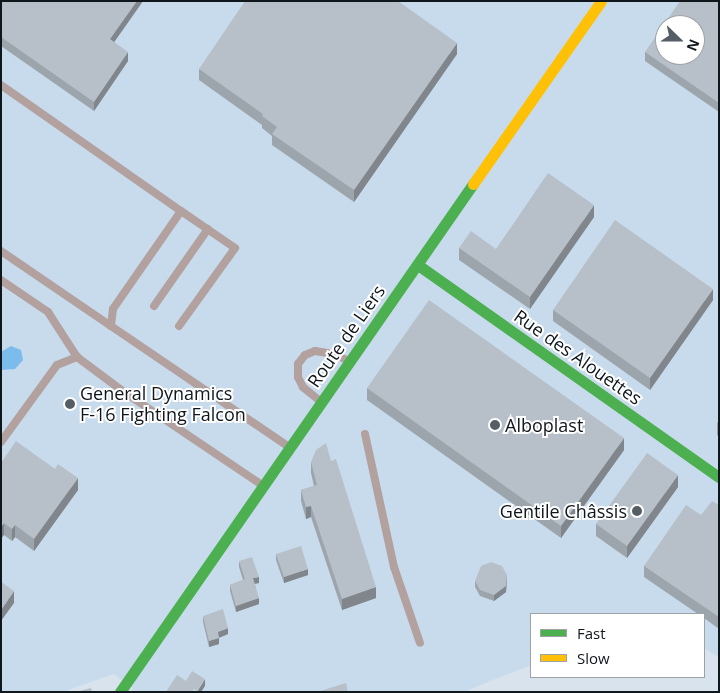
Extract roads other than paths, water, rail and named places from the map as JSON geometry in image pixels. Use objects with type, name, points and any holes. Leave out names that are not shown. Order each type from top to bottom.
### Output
[{"type":"street","name":"Route de Liers","points":[[120,692],[289,446],[350,362],[601,1]]},
{"type":"street","name":"Rue des Alouettes","points":[[418,265],[719,477]]},
{"type":"lane","points":[[1,85],[235,248],[180,326]]},
{"type":"lane","points":[[111,326],[113,309],[181,211]]},
{"type":"lane","points":[[154,306],[208,230]]},
{"type":"lane","points":[[1,251],[289,446]]},
{"type":"lane","points":[[1,280],[48,312],[77,357],[124,392],[262,485]]},
{"type":"lane","points":[[321,402],[303,387],[298,377],[298,364],[304,355],[315,352],[335,354],[350,362]]},
{"type":"lane","points":[[1,442],[57,365],[77,357]]},
{"type":"lane","points":[[365,434],[394,567],[420,643]]},
{"type":"water","points":[[11,346],[21,350],[23,360],[15,369],[1,370],[1,352]]},
{"type":"place","name":"General Dynamics F-16 Fighting Falcon","points":[[70,404]]},
{"type":"place","name":"Alboplast","points":[[495,425]]},
{"type":"place","name":"Gentile Châssis","points":[[637,511]]}]
